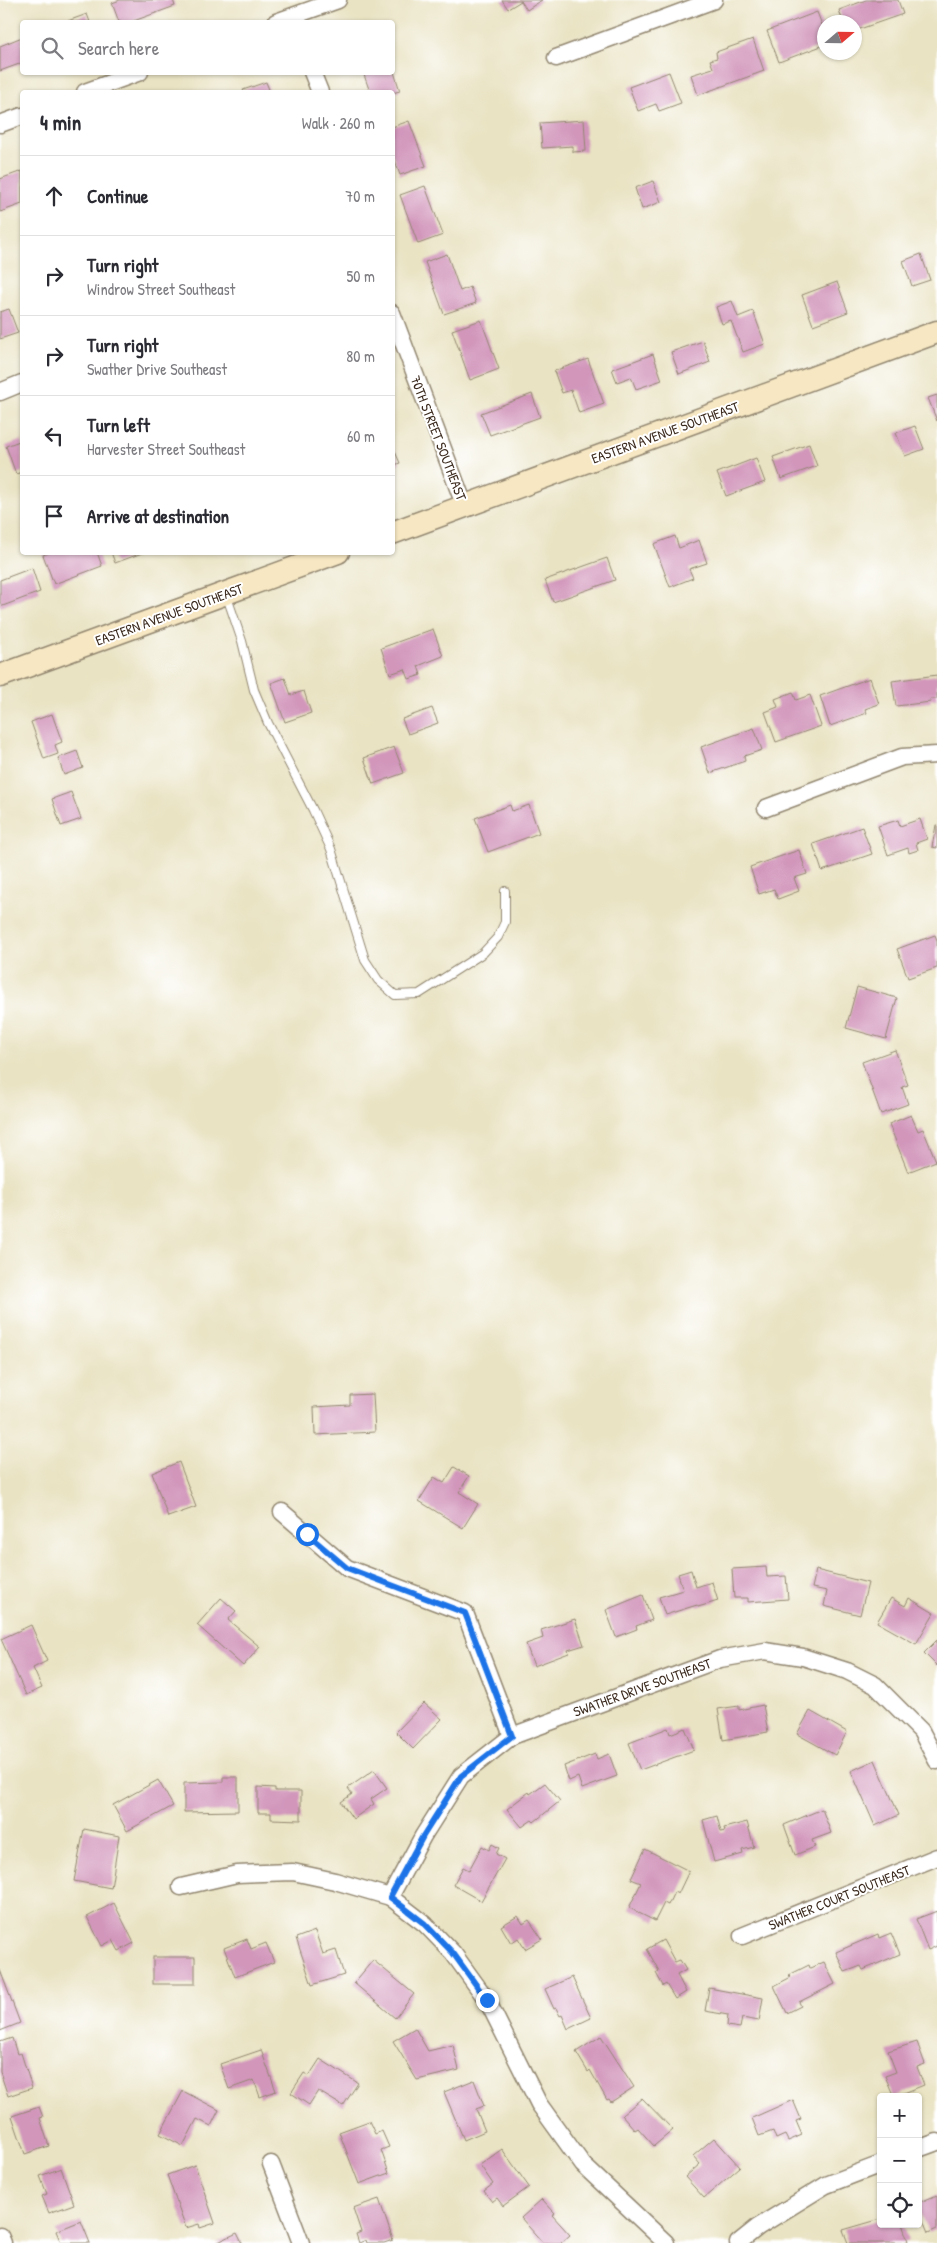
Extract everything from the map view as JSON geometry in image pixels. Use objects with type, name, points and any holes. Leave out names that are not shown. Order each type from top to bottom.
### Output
[{"type":"street","points":[[293,20],[338,0]]},
{"type":"street","points":[[556,58],[714,0]]},
{"type":"street","points":[[90,90],[132,75]]},
{"type":"street","points":[[313,75],[319,90]]},
{"type":"street","points":[[0,124],[20,117]]},
{"type":"street","name":"70TH STREET SOUTHEAST","points":[[395,321],[465,507]]},
{"type":"street","name":"EASTERN AVENUE SOUTHEAST","points":[[395,532],[672,428],[937,332]]},
{"type":"street","points":[[0,392],[20,384]]},
{"type":"street","name":"EASTERN AVENUE SOUTHEAST","points":[[0,676],[330,555]]},
{"type":"street","points":[[766,808],[902,757],[937,755]]},
{"type":"street","points":[[282,1512],[347,1568],[465,1613],[512,1736]]},
{"type":"street","name":"SWATHER DRIVE SOUTHEAST","points":[[390,1897],[423,1836],[461,1776],[512,1736],[720,1659],[765,1651],[803,1657],[848,1671],[875,1685],[921,1731],[937,1761]]},
{"type":"street","name":"SWATHER COURT SOUTHEAST","points":[[742,1936],[937,1857]]},
{"type":"street","points":[[181,1887],[237,1874],[293,1872],[335,1881],[390,1897],[425,1924],[453,1953],[487,2000],[540,2104],[583,2165],[666,2243]]},
{"type":"street","points":[[922,2148],[937,2142]]},
{"type":"street","points":[[271,2164],[300,2243]]},
{"type":"street","points":[[738,2243],[758,2226],[826,2185],[877,2166]]},
{"type":"street","points":[[0,2236],[2,2243]]},
{"type":"lane","points":[[226,592],[242,641],[254,690],[268,723],[313,810],[327,842],[365,960],[378,980],[396,994],[420,994],[482,953],[498,937],[505,922],[505,891]]},
{"type":"building","points":[[120,0],[173,0],[175,6],[136,20],[118,20],[112,3]]},
{"type":"building","points":[[502,0],[542,0],[527,10],[521,1],[508,9]]},
{"type":"building","points":[[866,0],[898,0],[903,14],[862,28],[862,15],[841,15],[839,10]]},
{"type":"building","points":[[817,12],[818,15],[817,48],[779,62],[767,31]]},
{"type":"building","points":[[87,14],[89,20],[70,20]]},
{"type":"building","points":[[20,38],[20,64],[0,71],[0,46]]},
{"type":"building","points":[[753,39],[764,71],[698,95],[691,75],[713,68],[710,60],[717,58],[716,52]]},
{"type":"building","points":[[669,72],[681,103],[659,111],[656,104],[638,111],[629,87]]},
{"type":"building","points":[[364,75],[395,75],[400,91],[395,92],[395,90],[369,90]]},
{"type":"building","points":[[266,82],[269,90],[243,90]]},
{"type":"building","points":[[584,120],[586,151],[573,152],[573,146],[542,148],[540,123]]},
{"type":"building","points":[[409,121],[426,166],[400,175],[395,161],[395,126]]},
{"type":"building","points":[[20,172],[20,205],[0,212],[0,179]]},
{"type":"building","points":[[653,181],[661,202],[642,209],[635,188]]},
{"type":"building","points":[[425,186],[443,235],[418,244],[400,195]]},
{"type":"building","points":[[447,254],[460,291],[470,287],[476,303],[444,314],[425,262]]},
{"type":"building","points":[[921,254],[930,280],[912,286],[903,261]]},
{"type":"building","points":[[837,282],[848,312],[813,325],[802,295]]},
{"type":"building","points":[[732,301],[738,317],[753,311],[765,344],[743,352],[731,321],[722,324],[716,307]]},
{"type":"building","points":[[9,309],[18,333],[0,339],[0,312]]},
{"type":"building","points":[[481,320],[499,369],[470,380],[452,330]]},
{"type":"building","points":[[703,341],[710,362],[679,374],[671,352]]},
{"type":"building","points":[[653,354],[662,380],[636,389],[631,377],[617,382],[612,369]]},
{"type":"building","points":[[588,359],[604,404],[579,413],[571,390],[562,393],[554,371]]},
{"type":"building","points":[[532,394],[540,417],[490,435],[481,413]]},
{"type":"building","points":[[937,395],[937,421],[928,398]]},
{"type":"building","points":[[915,426],[924,449],[905,456],[896,433]]},
{"type":"building","points":[[20,441],[20,473],[16,474],[6,446]]},
{"type":"building","points":[[809,444],[817,466],[781,479],[773,457]]},
{"type":"building","points":[[395,452],[400,463],[395,465]]},
{"type":"building","points":[[756,458],[765,482],[726,496],[717,473]]},
{"type":"building","points":[[675,536],[679,548],[699,540],[707,563],[689,569],[693,578],[670,587],[654,544]]},
{"type":"building","points":[[43,555],[98,555],[102,566],[54,584]]},
{"type":"building","points":[[112,555],[137,555],[115,563]]},
{"type":"building","points":[[607,558],[615,580],[553,602],[545,580]]},
{"type":"building","points":[[32,568],[40,592],[0,607],[0,580]]},
{"type":"building","points":[[433,629],[443,656],[418,666],[421,675],[409,679],[405,669],[390,674],[381,648]]},
{"type":"building","points":[[937,675],[937,699],[930,699],[931,702],[896,706],[892,681]]},
{"type":"building","points":[[285,678],[291,695],[304,691],[311,713],[285,722],[271,683]]},
{"type":"building","points":[[870,678],[879,704],[865,709],[867,713],[830,726],[820,696]]},
{"type":"building","points":[[793,692],[796,700],[810,695],[821,726],[776,742],[765,712],[778,707],[775,699]]},
{"type":"building","points":[[432,708],[438,723],[408,734],[402,719]]},
{"type":"building","points":[[52,714],[62,742],[55,745],[58,754],[44,759],[31,722]]},
{"type":"building","points":[[754,728],[762,750],[744,756],[745,761],[710,773],[701,747]]},
{"type":"building","points":[[394,747],[404,773],[373,784],[364,758]]},
{"type":"building","points":[[77,751],[83,768],[64,775],[58,758]]},
{"type":"building","points":[[71,792],[81,819],[61,826],[52,799]]},
{"type":"building","points":[[510,805],[512,811],[529,805],[539,833],[488,852],[475,818]]},
{"type":"building","points":[[920,819],[927,839],[916,843],[918,850],[909,853],[908,848],[888,855],[878,826],[898,820],[900,826]]},
{"type":"building","points":[[937,825],[937,848],[932,847]]},
{"type":"building","points":[[862,827],[872,854],[822,871],[813,844]]},
{"type":"building","points":[[799,850],[807,874],[794,878],[799,891],[778,899],[774,889],[759,894],[750,867]]},
{"type":"building","points":[[935,935],[937,940],[937,968],[908,978],[897,949]]},
{"type":"building","points":[[857,987],[897,998],[886,1039],[846,1028]]},
{"type":"building","points":[[895,1050],[908,1085],[902,1087],[908,1104],[881,1114],[862,1062]]},
{"type":"building","points":[[911,1115],[918,1131],[923,1129],[936,1161],[908,1172],[889,1124]]},
{"type":"building","points":[[373,1394],[375,1432],[315,1435],[314,1407],[350,1405],[350,1395]]},
{"type":"building","points":[[179,1462],[196,1507],[168,1517],[152,1473]]},
{"type":"building","points":[[454,1467],[469,1476],[459,1492],[478,1504],[463,1528],[419,1501],[434,1477],[444,1483]]},
{"type":"building","points":[[766,1567],[767,1577],[786,1576],[788,1599],[748,1602],[748,1598],[734,1598],[732,1569]]},
{"type":"building","points":[[691,1570],[696,1587],[712,1582],[718,1601],[665,1615],[659,1597],[683,1590],[678,1574]]},
{"type":"building","points":[[816,1570],[868,1583],[860,1615],[824,1606],[827,1591],[812,1588]]},
{"type":"building","points":[[643,1595],[652,1620],[636,1626],[637,1629],[616,1637],[606,1610]]},
{"type":"building","points":[[221,1598],[236,1611],[228,1620],[260,1647],[243,1666],[197,1625]]},
{"type":"building","points":[[891,1598],[905,1606],[909,1598],[934,1613],[916,1644],[877,1622]]},
{"type":"building","points":[[575,1619],[584,1645],[568,1650],[569,1653],[534,1666],[526,1644],[543,1638],[541,1630]]},
{"type":"building","points":[[31,1625],[47,1661],[33,1668],[42,1688],[26,1695],[1,1639]]},
{"type":"building","points":[[937,1640],[937,1666],[924,1653]]},
{"type":"building","points":[[424,1703],[442,1719],[413,1749],[396,1732]]},
{"type":"building","points":[[763,1705],[768,1732],[723,1740],[718,1709],[739,1706],[739,1710]]},
{"type":"building","points":[[810,1711],[847,1732],[835,1755],[797,1734]]},
{"type":"building","points":[[668,1728],[670,1734],[685,1728],[694,1750],[640,1770],[629,1743]]},
{"type":"building","points":[[595,1754],[597,1759],[609,1754],[617,1776],[582,1789],[578,1777],[569,1781],[564,1766]]},
{"type":"building","points":[[875,1760],[899,1815],[875,1826],[851,1771]]},
{"type":"building","points":[[374,1770],[387,1788],[371,1799],[374,1804],[353,1819],[341,1802],[352,1794],[348,1788]]},
{"type":"building","points":[[223,1777],[238,1777],[238,1811],[184,1812],[184,1783],[223,1782]]},
{"type":"building","points":[[158,1780],[173,1806],[127,1831],[113,1805]]},
{"type":"building","points":[[545,1783],[560,1801],[534,1822],[532,1820],[522,1827],[507,1809],[529,1792],[530,1794]]},
{"type":"building","points":[[258,1787],[275,1788],[275,1791],[301,1791],[301,1820],[271,1819],[271,1813],[258,1813]]},
{"type":"building","points":[[822,1809],[831,1833],[812,1840],[815,1847],[795,1855],[784,1825]]},
{"type":"building","points":[[717,1816],[721,1832],[725,1831],[724,1828],[747,1822],[754,1847],[742,1850],[743,1854],[714,1862],[703,1820]]},
{"type":"building","points":[[84,1829],[119,1836],[111,1888],[74,1881]]},
{"type":"building","points":[[492,1844],[499,1848],[496,1854],[505,1859],[481,1901],[453,1885],[463,1867],[469,1870],[482,1846],[489,1850]]},
{"type":"building","points":[[645,1849],[689,1871],[678,1894],[674,1892],[668,1905],[664,1903],[655,1921],[629,1908],[641,1883],[631,1879]]},
{"type":"building","points":[[114,1903],[134,1943],[119,1951],[113,1940],[102,1946],[87,1917]]},
{"type":"building","points":[[937,1911],[937,1946],[928,1950],[916,1919]]},
{"type":"building","points":[[518,1916],[523,1924],[529,1920],[542,1939],[525,1949],[518,1938],[511,1943],[501,1926]]},
{"type":"building","points":[[315,1931],[323,1954],[336,1950],[344,1975],[312,1985],[296,1938]]},
{"type":"building","points":[[891,1933],[900,1954],[863,1970],[861,1966],[845,1972],[836,1952],[878,1934],[879,1938]]},
{"type":"building","points":[[247,1939],[251,1949],[266,1943],[274,1962],[235,1977],[224,1948]]},
{"type":"building","points":[[663,1940],[675,1962],[680,1960],[686,1970],[677,1975],[686,1992],[675,1999],[666,1984],[663,1986],[656,1973],[659,1971],[647,1949]]},
{"type":"building","points":[[153,1957],[195,1957],[195,1984],[153,1984]]},
{"type":"building","points":[[373,1960],[414,1994],[395,2018],[354,1983]]},
{"type":"building","points":[[824,1962],[835,1984],[799,2002],[801,2006],[787,2013],[774,1986],[791,1977],[789,1975],[809,1965],[810,1968]]},
{"type":"building","points":[[0,1970],[20,2023],[0,2031]]},
{"type":"building","points":[[572,1977],[591,2018],[568,2029],[562,2015],[560,2016],[556,2008],[554,2009],[545,1989]]},
{"type":"building","points":[[709,1988],[763,1998],[759,2021],[742,2018],[740,2028],[727,2026],[728,2015],[705,2011]]},
{"type":"building","points":[[415,2028],[428,2051],[453,2045],[459,2070],[417,2080],[393,2041]]},
{"type":"building","points":[[601,2036],[634,2087],[611,2102],[609,2099],[607,2100],[590,2070],[588,2072],[576,2052]]},
{"type":"building","points":[[12,2038],[17,2054],[21,2053],[32,2088],[8,2096],[0,2072],[0,2042]]},
{"type":"building","points":[[917,2042],[925,2064],[917,2067],[924,2085],[904,2093],[892,2093],[885,2076],[896,2072],[888,2051]]},
{"type":"building","points":[[261,2050],[276,2091],[260,2097],[254,2080],[229,2089],[220,2064]]},
{"type":"building","points":[[320,2059],[358,2083],[343,2106],[318,2091],[309,2105],[291,2093],[304,2073],[309,2076]]},
{"type":"building","points":[[474,2080],[484,2106],[476,2109],[485,2131],[464,2140],[444,2092]]},
{"type":"building","points":[[183,2091],[219,2110],[211,2126],[197,2119],[183,2146],[160,2134]]},
{"type":"building","points":[[642,2098],[673,2130],[654,2146],[638,2128],[635,2130],[622,2115]]},
{"type":"building","points":[[793,2100],[801,2119],[796,2121],[802,2135],[788,2141],[785,2135],[776,2139],[773,2131],[759,2136],[752,2118]]},
{"type":"building","points":[[39,2107],[43,2117],[40,2118],[49,2146],[25,2154],[12,2116]]},
{"type":"building","points":[[369,2121],[375,2134],[382,2131],[389,2147],[381,2150],[389,2173],[359,2184],[339,2132]]},
{"type":"building","points":[[714,2138],[740,2167],[704,2198],[685,2177],[700,2164],[693,2156]]},
{"type":"building","points":[[502,2149],[529,2187],[503,2206],[497,2198],[492,2202],[484,2191],[493,2184],[480,2165]]},
{"type":"building","points":[[195,2165],[215,2223],[200,2228],[199,2224],[186,2228],[167,2175]]},
{"type":"building","points":[[61,2168],[74,2204],[49,2213],[42,2196],[47,2194],[40,2176]]},
{"type":"building","points":[[937,2195],[937,2229],[928,2233],[922,2218],[922,2201]]},
{"type":"building","points":[[379,2199],[393,2240],[384,2243],[367,2243],[366,2240],[359,2243],[356,2234],[361,2232],[353,2208]]},
{"type":"building","points":[[542,2199],[555,2213],[552,2215],[570,2235],[561,2243],[543,2243],[521,2218]]},
{"type":"building","points":[[877,2220],[877,2228],[903,2228],[908,2241],[902,2243],[848,2243],[843,2230]]},
{"type":"building","points":[[81,2221],[90,2243],[61,2243],[56,2231]]},
{"type":"building","points":[[237,2233],[242,2243],[216,2243]]},
{"type":"route","points":[[307,1534],[347,1568],[465,1613],[512,1736],[461,1776],[423,1836],[390,1897],[425,1924],[453,1953],[487,2000]]}]
